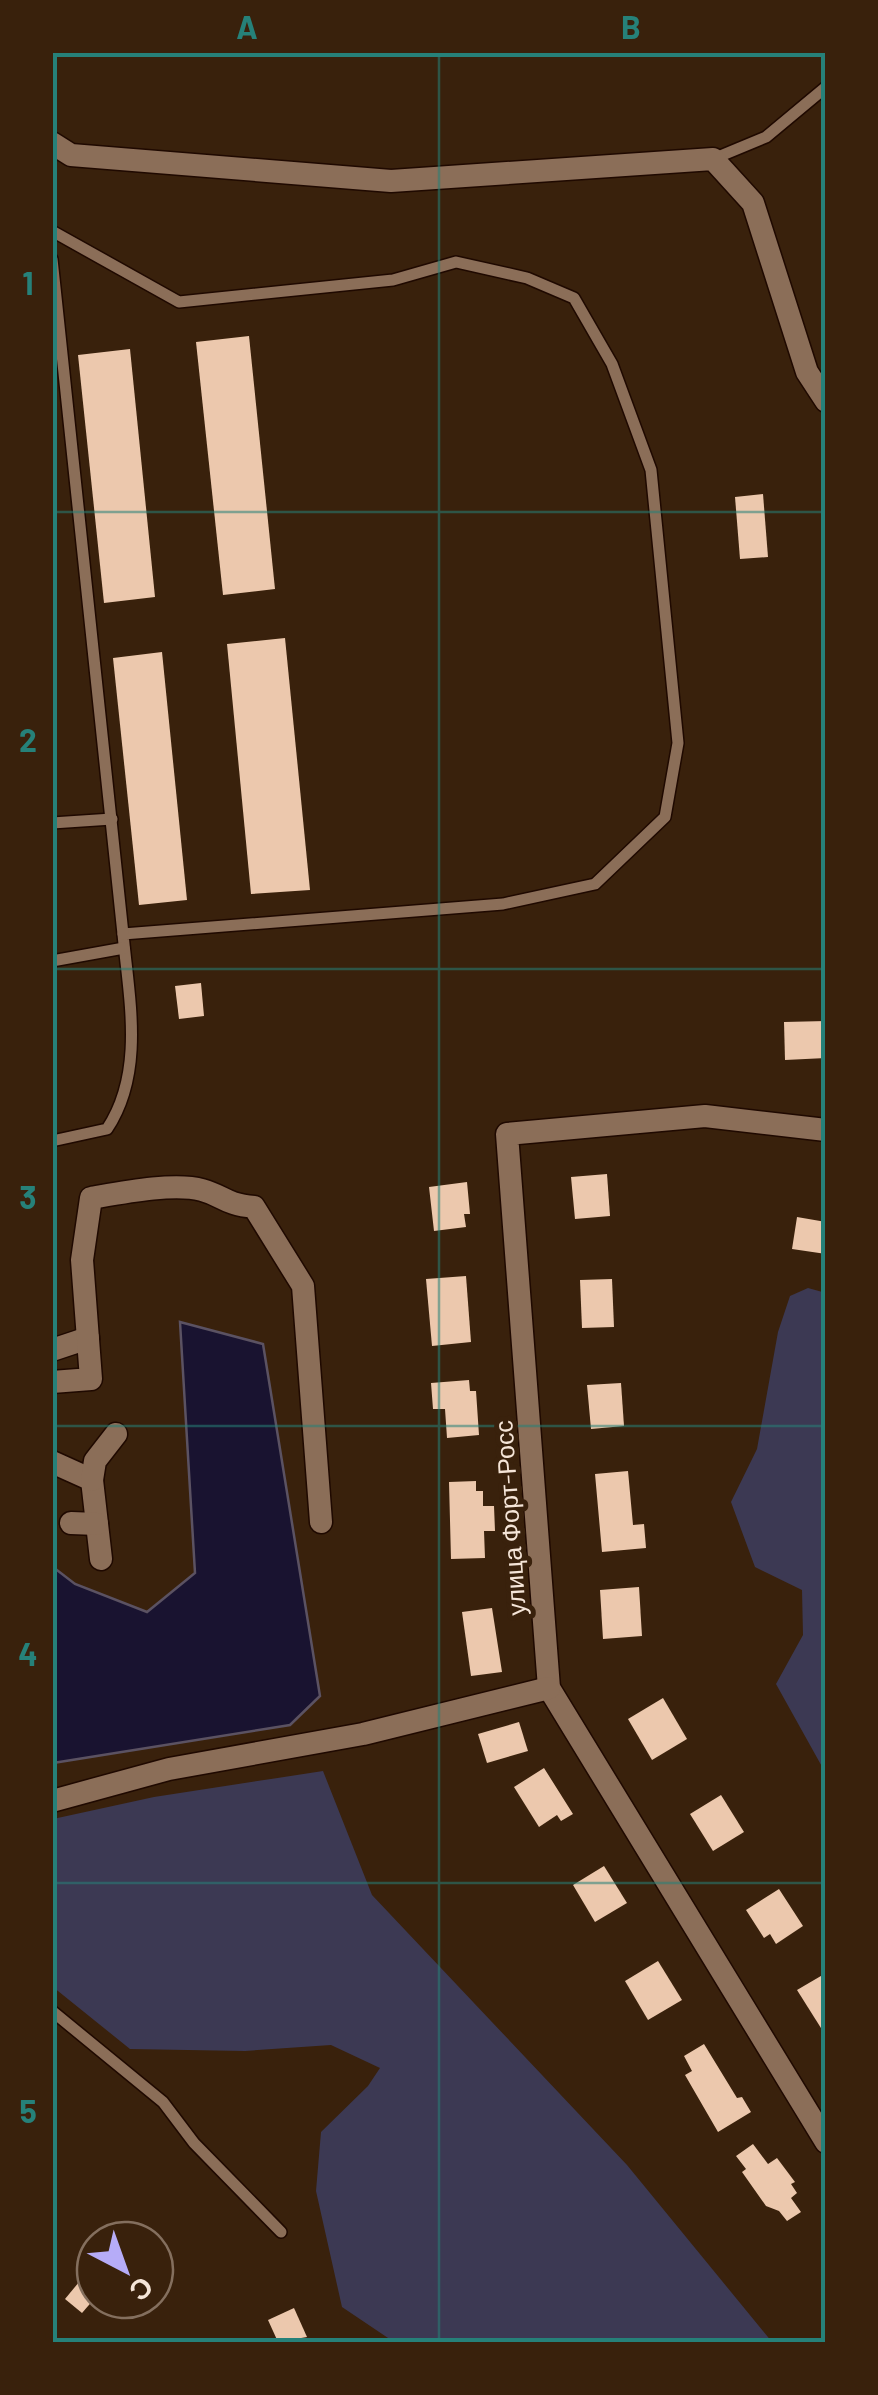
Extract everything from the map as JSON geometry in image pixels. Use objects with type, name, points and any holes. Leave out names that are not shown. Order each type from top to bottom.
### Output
[{"type":"street","points":[[52,143],[70,155],[392,181],[713,160],[753,203],[807,372],[824,404]]},
{"type":"street","name":"улица Форт-Росс","points":[[826,1130],[705,1116],[507,1134],[549,1688],[826,2142]]},
{"type":"street","points":[[52,1382],[91,1379],[82,1260],[91,1198],[136,1190],[202,1190],[226,1204],[254,1207],[303,1286],[322,1522]]},
{"type":"street","points":[[52,1350],[88,1338]]},
{"type":"street","points":[[89,1538],[95,1461],[116,1434]]},
{"type":"street","points":[[56,1468],[92,1480]]},
{"type":"street","points":[[52,1801],[169,1769],[363,1734],[549,1688]]},
{"type":"lane","points":[[713,160],[766,137],[826,87]]},
{"type":"lane","points":[[52,232],[179,302],[393,280],[456,262],[527,278],[574,298],[612,364],[651,470],[678,743],[666,817],[595,884],[504,904],[123,934]]},
{"type":"lane","points":[[52,259],[132,1042],[123,1105],[107,1129],[52,1141]]},
{"type":"lane","points":[[52,823],[112,819]]},
{"type":"lane","points":[[52,961],[124,948]]},
{"type":"lane","points":[[52,2012],[163,2102],[194,2142],[281,2232]]},
{"type":"shaded area","points":[[808,1288],[826,1293],[825,1772],[776,1684],[803,1635],[802,1590],[755,1567],[731,1502],[757,1449],[778,1332],[790,1296]]},
{"type":"shaded area","points":[[180,1322],[263,1344],[320,1696],[290,1725],[53,1763],[53,1567],[75,1584],[147,1612],[195,1573]]},
{"type":"shaded area","points":[[323,1771],[372,1895],[627,2165],[772,2342],[394,2342],[342,2307],[316,2191],[321,2132],[368,2086],[380,2068],[331,2045],[245,2051],[130,2049],[53,1987],[53,1819],[154,1797]]},
{"type":"building","points":[[249,336],[275,589],[223,595],[196,342]]},
{"type":"building","points":[[130,349],[155,597],[104,603],[78,355]]},
{"type":"building","points":[[763,494],[768,557],[740,559],[735,497]]},
{"type":"building","points":[[285,638],[310,890],[251,894],[227,644]]},
{"type":"building","points":[[162,652],[187,900],[139,905],[113,658]]},
{"type":"building","points":[[201,983],[204,1016],[179,1019],[175,986]]},
{"type":"building","points":[[826,1021],[826,1058],[785,1060],[784,1022]]},
{"type":"building","points":[[607,1174],[610,1216],[575,1219],[571,1177]]},
{"type":"building","points":[[467,1182],[470,1214],[464,1214],[466,1227],[434,1231],[429,1187]]},
{"type":"building","points":[[797,1217],[826,1222],[826,1254],[792,1249]]},
{"type":"building","points":[[466,1276],[471,1342],[432,1346],[426,1279]]},
{"type":"building","points":[[612,1279],[614,1327],[582,1328],[580,1280]]},
{"type":"building","points":[[469,1380],[470,1391],[476,1391],[479,1435],[447,1438],[445,1409],[433,1409],[431,1383]]},
{"type":"building","points":[[621,1383],[624,1426],[591,1429],[587,1385]]},
{"type":"building","points":[[628,1471],[633,1525],[644,1524],[646,1548],[602,1552],[595,1474]]},
{"type":"building","points":[[476,1481],[476,1491],[483,1491],[483,1506],[494,1506],[495,1531],[484,1531],[485,1558],[451,1559],[449,1482]]},
{"type":"building","points":[[639,1587],[642,1636],[603,1639],[600,1590]]},
{"type":"building","points":[[492,1608],[502,1672],[471,1676],[462,1612]]},
{"type":"building","points":[[663,1698],[687,1739],[652,1760],[628,1719]]},
{"type":"building","points":[[519,1722],[528,1751],[487,1763],[478,1734]]},
{"type":"building","points":[[544,1768],[573,1814],[561,1821],[557,1815],[539,1827],[514,1787]]},
{"type":"building","points":[[721,1795],[744,1832],[713,1851],[690,1814]]},
{"type":"building","points":[[604,1866],[627,1903],[595,1922],[573,1885]]},
{"type":"building","points":[[779,1889],[803,1926],[776,1944],[770,1934],[764,1938],[746,1910]]},
{"type":"building","points":[[658,1961],[682,2000],[648,2020],[625,1981]]},
{"type":"building","points":[[826,1973],[826,2036],[797,1990]]},
{"type":"building","points":[[704,2044],[737,2098],[742,2097],[751,2112],[718,2132],[685,2075],[692,2071],[684,2056]]},
{"type":"building","points":[[753,2144],[768,2164],[777,2158],[795,2182],[791,2184],[797,2193],[791,2198],[801,2212],[787,2221],[779,2211],[766,2206],[742,2172],[746,2169],[736,2156]]},
{"type":"building","points":[[75,2287],[75,2307],[65,2299]]},
{"type":"building","points":[[294,2308],[307,2337],[278,2342],[268,2320]]}]
